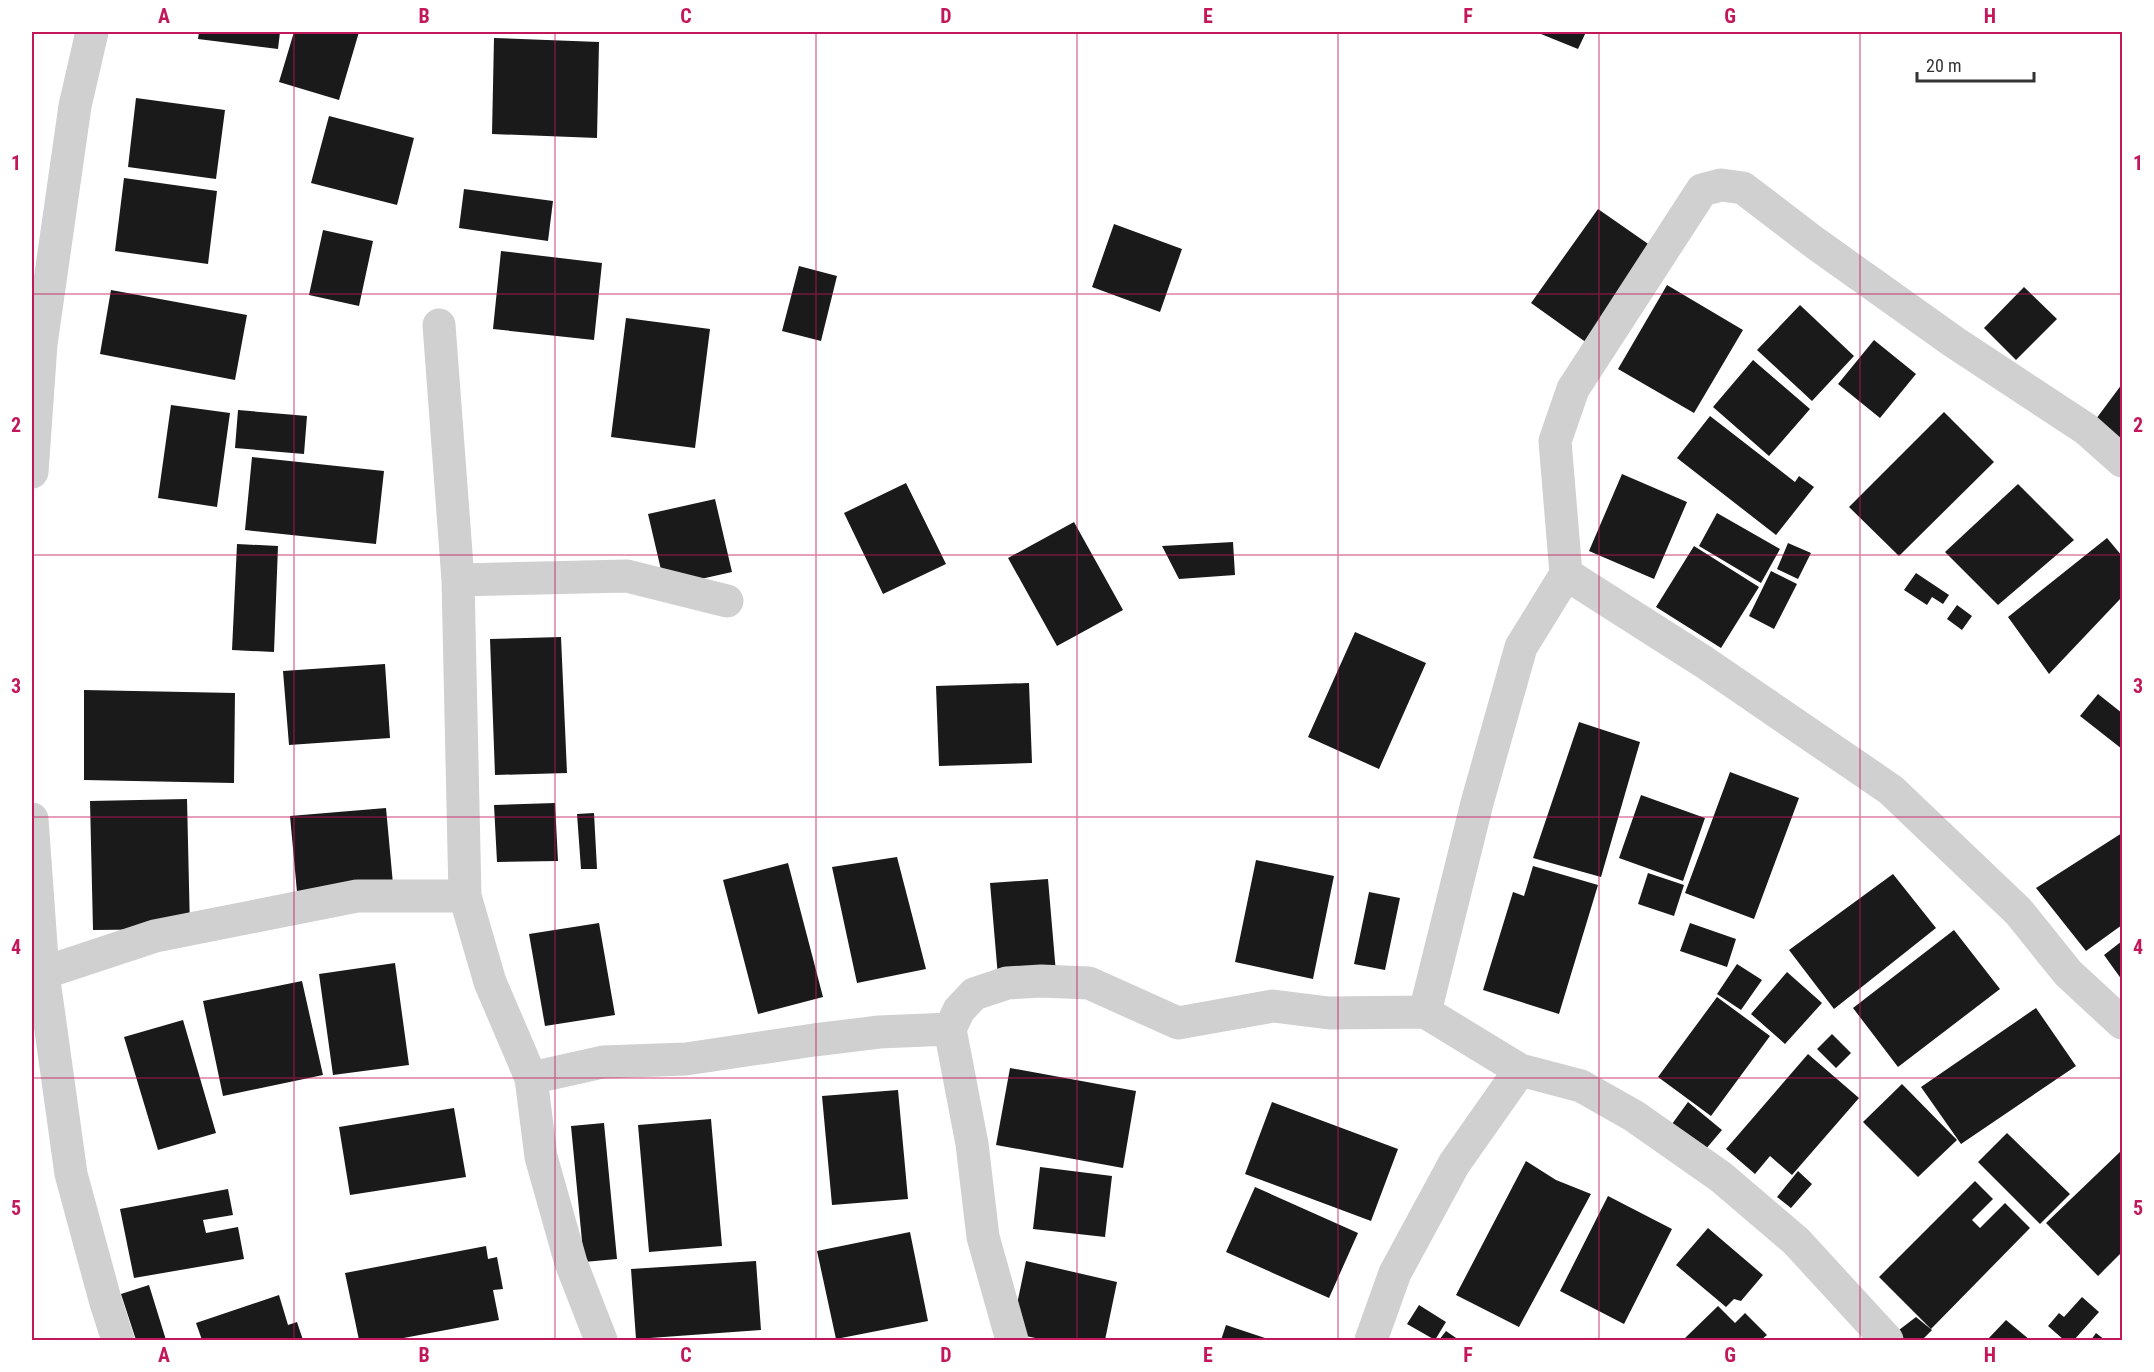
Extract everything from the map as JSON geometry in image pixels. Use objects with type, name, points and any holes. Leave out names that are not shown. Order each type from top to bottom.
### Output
[{"type":"street","points":[[32,472],[43,333],[75,106],[92,32]]},
{"type":"street","points":[[1425,1012],[1477,803],[1521,647],[1566,574],[1555,441],[1573,389],[1702,190],[1721,185],[1743,188],[1815,243],[1954,342],[2086,429],[2122,461]]},
{"type":"street","points":[[439,325],[458,580],[465,896],[490,982],[531,1078],[541,1157],[571,1263],[601,1341]]},
{"type":"street","points":[[1566,574],[1704,662],[1891,790],[2018,911],[2068,973],[2122,1023]]},
{"type":"street","points":[[458,580],[627,576],[728,600]]},
{"type":"street","points":[[32,819],[43,974],[71,1174],[118,1341]]},
{"type":"street","points":[[43,974],[155,936],[357,896],[465,896]]},
{"type":"street","points":[[1012,1341],[983,1237],[972,1144],[950,1029],[959,1010],[974,994],[1007,983],[1041,981],[1089,983],[1178,1023],[1273,1006],[1329,1013],[1425,1012],[1520,1070],[1581,1086],[1634,1116],[1721,1177],[1796,1241],[1887,1341]]},
{"type":"street","points":[[531,1078],[603,1062],[686,1059],[879,1032],[950,1029]]},
{"type":"street","points":[[1371,1341],[1395,1273],[1454,1164],[1520,1070]]},
{"type":"building","points":[[199,32],[280,32],[278,49],[198,39]]},
{"type":"building","points":[[294,32],[359,32],[339,100],[279,82]]},
{"type":"building","points":[[1536,32],[1586,32],[1578,49]]},
{"type":"building","points":[[494,38],[599,42],[597,138],[492,134]]},
{"type":"building","points":[[136,98],[225,110],[216,179],[128,167]]},
{"type":"building","points":[[329,116],[414,138],[397,205],[311,183]]},
{"type":"building","points":[[124,178],[217,191],[208,264],[115,251]]},
{"type":"building","points":[[464,189],[553,201],[548,241],[459,228]]},
{"type":"building","points":[[1598,209],[1654,248],[1587,343],[1531,303]]},
{"type":"building","points":[[1114,224],[1182,249],[1160,312],[1092,287]]},
{"type":"building","points":[[323,230],[373,241],[359,306],[309,295]]},
{"type":"building","points":[[501,251],[602,263],[594,340],[493,329]]},
{"type":"building","points":[[799,266],[837,276],[821,341],[782,331]]},
{"type":"building","points":[[1667,285],[1743,330],[1694,413],[1618,369]]},
{"type":"building","points":[[2024,287],[2057,319],[2016,360],[1984,328]]},
{"type":"building","points":[[111,290],[247,315],[235,380],[100,354]]},
{"type":"building","points":[[1800,305],[1854,356],[1812,401],[1757,350]]},
{"type":"building","points":[[626,318],[710,329],[695,448],[611,437]]},
{"type":"building","points":[[1874,340],[1916,374],[1880,418],[1838,384]]},
{"type":"building","points":[[1753,360],[1810,409],[1769,456],[1713,407]]},
{"type":"building","points":[[2122,384],[2122,446],[2093,423]]},
{"type":"building","points":[[171,405],[230,413],[217,507],[158,498]]},
{"type":"building","points":[[238,410],[307,416],[304,454],[235,448]]},
{"type":"building","points":[[1944,412],[1994,462],[1899,556],[1849,507]]},
{"type":"building","points":[[1710,416],[1795,482],[1799,476],[1814,487],[1776,535],[1677,458]]},
{"type":"building","points":[[252,457],[384,471],[376,544],[245,530]]},
{"type":"building","points":[[1622,474],[1687,502],[1654,579],[1589,551]]},
{"type":"building","points":[[906,483],[946,564],[883,594],[844,513]]},
{"type":"building","points":[[2018,484],[2074,540],[1998,605],[1945,552]]},
{"type":"building","points":[[715,499],[732,572],[665,587],[648,514]]},
{"type":"building","points":[[1717,513],[1780,549],[1761,583],[1699,546]]},
{"type":"building","points":[[1074,522],[1123,610],[1057,646],[1008,558]]},
{"type":"building","points":[[2107,538],[2122,556],[2122,597],[2049,674],[2008,617]]},
{"type":"building","points":[[1233,542],[1235,575],[1179,579],[1162,546]]},
{"type":"building","points":[[1788,543],[1811,553],[1798,579],[1777,569]]},
{"type":"building","points":[[237,544],[278,546],[274,652],[232,650]]},
{"type":"building","points":[[1694,546],[1759,587],[1721,648],[1656,607]]},
{"type":"building","points":[[1771,571],[1797,584],[1774,629],[1749,616]]},
{"type":"building","points":[[1916,573],[1949,595],[1943,604],[1932,597],[1927,605],[1904,590]]},
{"type":"building","points":[[1957,605],[1972,616],[1962,630],[1947,619]]},
{"type":"building","points":[[1355,632],[1426,663],[1379,769],[1308,737]]},
{"type":"building","points":[[561,637],[567,773],[495,775],[490,639]]},
{"type":"building","points":[[385,664],[390,738],[289,745],[283,671]]},
{"type":"building","points":[[1029,683],[1032,763],[939,766],[936,686]]},
{"type":"building","points":[[84,690],[235,693],[234,783],[84,780]]},
{"type":"building","points":[[2098,694],[2122,713],[2122,749],[2080,716]]},
{"type":"building","points":[[1579,722],[1640,742],[1601,877],[1533,858]]},
{"type":"building","points":[[1730,772],[1799,798],[1754,919],[1685,893]]},
{"type":"building","points":[[1641,795],[1705,818],[1683,881],[1619,858]]},
{"type":"building","points":[[187,799],[190,929],[93,930],[90,801]]},
{"type":"building","points":[[555,803],[558,861],[497,862],[494,805]]},
{"type":"building","points":[[386,808],[393,884],[297,892],[290,816]]},
{"type":"building","points":[[594,813],[597,869],[581,869],[577,814]]},
{"type":"building","points":[[2122,833],[2122,925],[2086,951],[2036,888]]},
{"type":"building","points":[[897,857],[926,969],[857,983],[832,867]]},
{"type":"building","points":[[1256,860],[1334,876],[1313,979],[1235,962]]},
{"type":"building","points":[[788,863],[823,997],[758,1014],[723,880]]},
{"type":"building","points":[[1533,866],[1598,885],[1559,1014],[1483,990],[1513,892],[1524,896]]},
{"type":"building","points":[[1648,873],[1684,885],[1674,916],[1638,904]]},
{"type":"building","points":[[1893,874],[1936,928],[1834,1009],[1789,950]]},
{"type":"building","points":[[1048,879],[1056,973],[998,977],[990,883]]},
{"type":"building","points":[[1369,892],[1400,898],[1385,970],[1354,964]]},
{"type":"building","points":[[599,923],[615,1015],[545,1026],[529,934]]},
{"type":"building","points":[[1690,923],[1736,939],[1727,967],[1680,951]]},
{"type":"building","points":[[1954,930],[2000,989],[1898,1067],[1853,1008]]},
{"type":"building","points":[[2122,941],[2122,980],[2104,955]]},
{"type":"building","points":[[395,963],[409,1065],[333,1075],[319,974]]},
{"type":"building","points":[[1737,964],[1762,980],[1741,1010],[1717,994]]},
{"type":"building","points":[[1787,972],[1822,1003],[1785,1044],[1751,1014]]},
{"type":"building","points":[[302,981],[323,1075],[223,1096],[203,1001]]},
{"type":"building","points":[[1717,997],[1770,1036],[1711,1116],[1658,1077]]},
{"type":"building","points":[[2036,1008],[2076,1066],[1961,1144],[1921,1087]]},
{"type":"building","points":[[183,1020],[216,1133],[158,1150],[124,1037]]},
{"type":"building","points":[[1832,1034],[1851,1053],[1836,1068],[1817,1049]]},
{"type":"building","points":[[1808,1054],[1859,1098],[1792,1175],[1770,1156],[1755,1174],[1726,1149]]},
{"type":"building","points":[[1010,1068],[1136,1091],[1123,1168],[996,1145]]},
{"type":"building","points":[[1902,1084],[1957,1140],[1918,1177],[1863,1122]]},
{"type":"building","points":[[898,1090],[908,1199],[832,1205],[822,1096]]},
{"type":"building","points":[[1272,1102],[1398,1149],[1371,1221],[1245,1174]]},
{"type":"building","points":[[1688,1102],[1722,1130],[1705,1150],[1672,1124]]},
{"type":"building","points":[[454,1108],[466,1177],[350,1195],[339,1127]]},
{"type":"building","points":[[711,1119],[722,1246],[649,1252],[638,1125]]},
{"type":"building","points":[[604,1123],[617,1259],[584,1262],[571,1126]]},
{"type":"building","points":[[2007,1133],[2070,1194],[2040,1224],[1978,1162]]},
{"type":"building","points":[[2122,1150],[2122,1252],[2098,1276],[2046,1223]]},
{"type":"building","points":[[1526,1161],[1556,1180],[1591,1194],[1519,1327],[1456,1295]]},
{"type":"building","points":[[1040,1167],[1112,1176],[1105,1237],[1033,1229]]},
{"type":"building","points":[[1798,1171],[1812,1184],[1791,1208],[1777,1197]]},
{"type":"building","points":[[1975,1181],[1993,1199],[1972,1220],[1980,1228],[2005,1203],[2030,1228],[1931,1329],[1879,1277]]},
{"type":"building","points":[[1255,1187],[1358,1233],[1329,1298],[1226,1252]]},
{"type":"building","points":[[228,1189],[233,1215],[203,1220],[206,1233],[238,1227],[244,1259],[134,1278],[120,1209]]},
{"type":"building","points":[[1608,1196],[1672,1229],[1624,1324],[1560,1291]]},
{"type":"building","points":[[1708,1228],[1763,1275],[1741,1301],[1734,1299],[1726,1307],[1676,1265]]},
{"type":"building","points":[[910,1232],[928,1321],[836,1339],[817,1251]]},
{"type":"building","points":[[486,1246],[488,1259],[497,1257],[503,1289],[493,1290],[499,1320],[393,1340],[359,1340],[345,1273]]},
{"type":"building","points":[[756,1261],[761,1330],[636,1339],[631,1269]]},
{"type":"building","points":[[1026,1261],[1117,1282],[1105,1340],[1045,1340],[1011,1333]]},
{"type":"building","points":[[149,1285],[166,1340],[136,1340],[121,1294]]},
{"type":"building","points":[[279,1295],[288,1325],[297,1322],[303,1340],[202,1340],[196,1323]]},
{"type":"building","points":[[2082,1297],[2099,1312],[2074,1340],[2064,1340],[2048,1326],[2059,1313],[2064,1317]]},
{"type":"building","points":[[1419,1305],[1446,1322],[1435,1340],[1407,1324]]},
{"type":"building","points":[[1718,1306],[1735,1323],[1745,1313],[1767,1335],[1761,1340],[1683,1340]]},
{"type":"building","points":[[1916,1317],[1932,1330],[1922,1340],[1902,1340],[1895,1333]]},
{"type":"building","points":[[2006,1320],[2030,1340],[1987,1340]]},
{"type":"building","points":[[1226,1325],[1271,1340],[1221,1340]]},
{"type":"building","points":[[1446,1331],[1459,1340],[1439,1340]]},
{"type":"building","points":[[2096,1333],[2105,1340],[2091,1340]]}]
